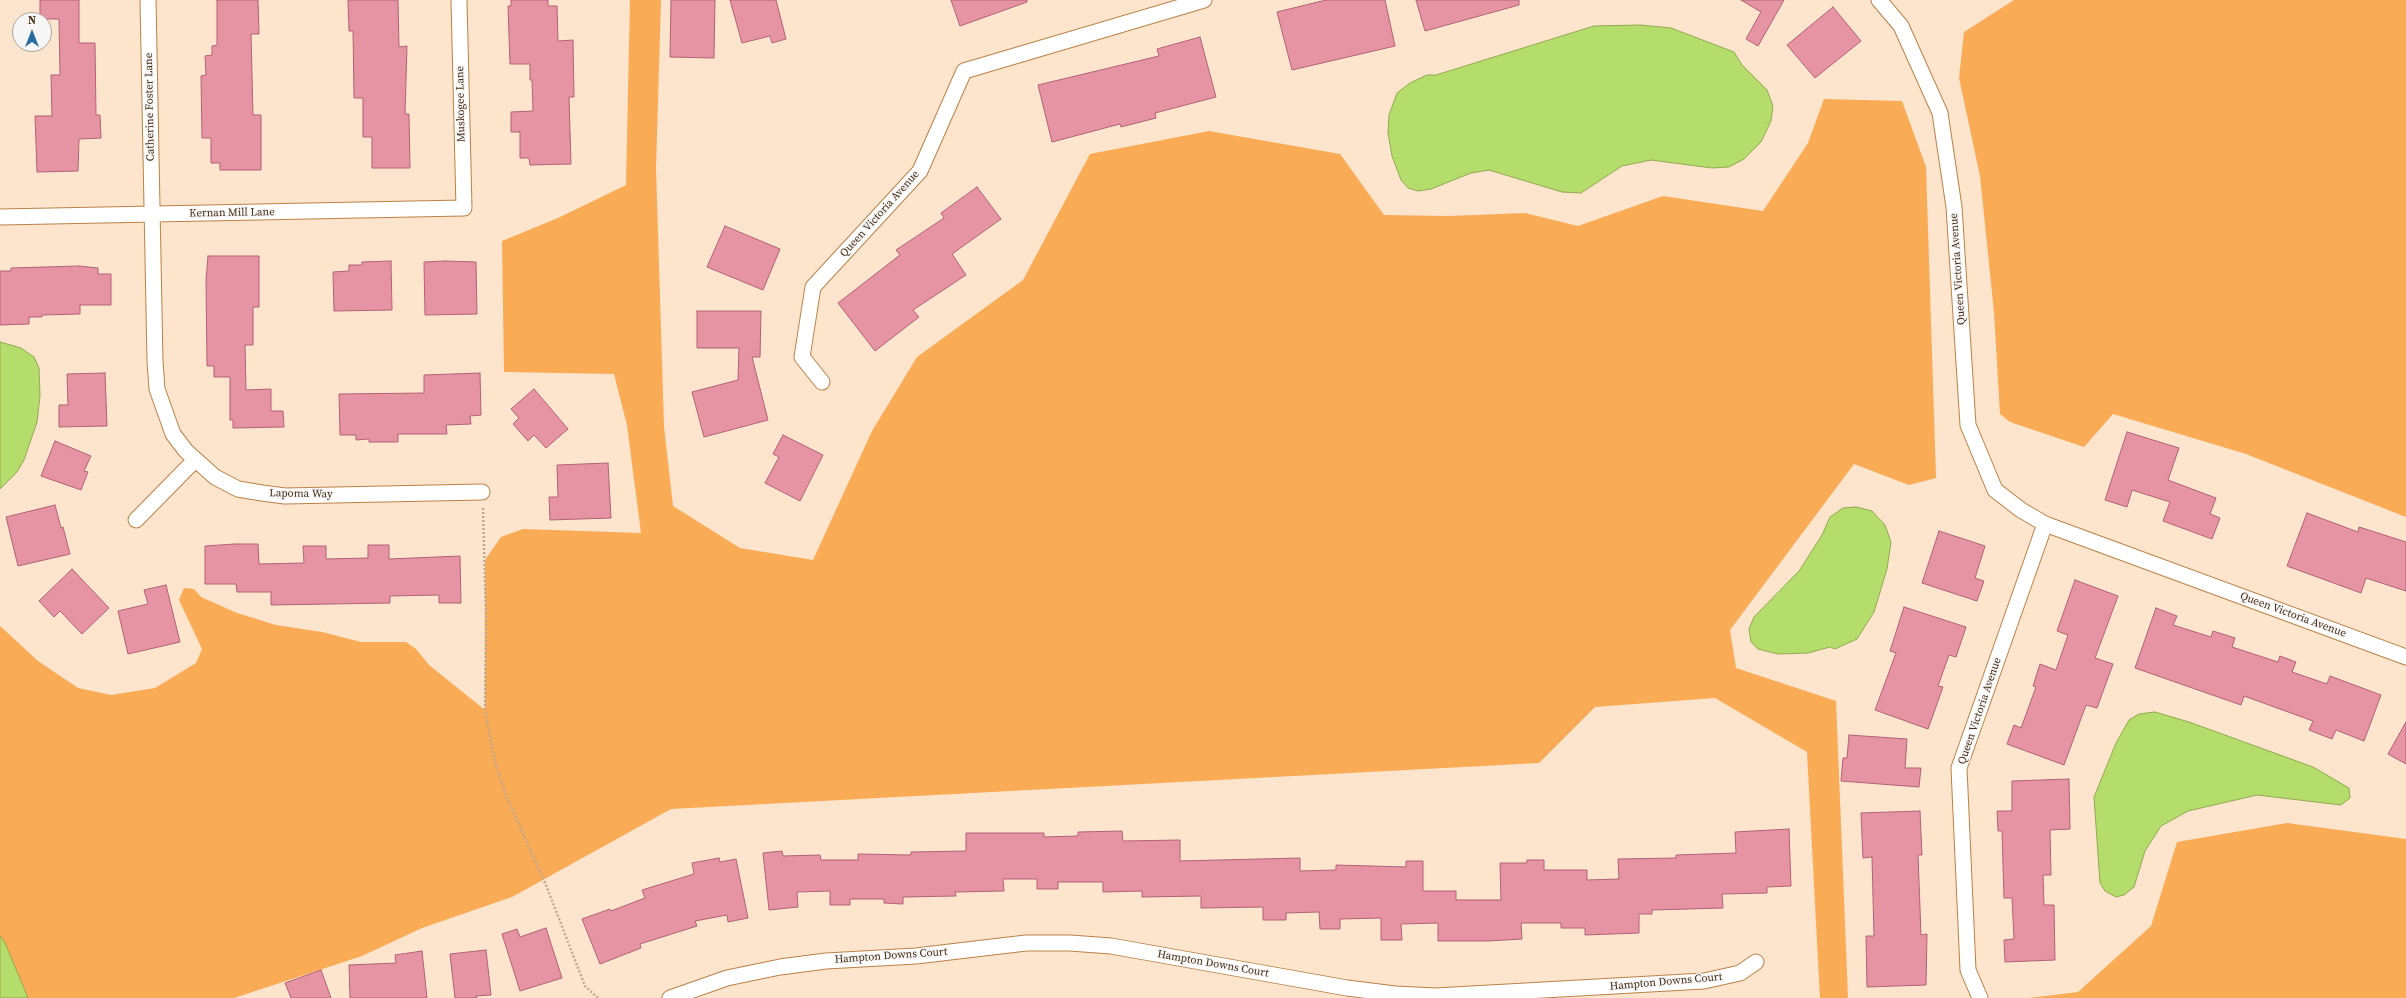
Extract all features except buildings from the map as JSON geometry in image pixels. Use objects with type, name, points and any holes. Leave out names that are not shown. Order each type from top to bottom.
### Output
[{"type":"street","name":"Catherine Foster Lane","points":[[148,0],[152,214]]},
{"type":"street","name":"Muskogee Lane","points":[[458,0],[464,208]]},
{"type":"street","name":"Queen Victoria Avenue","points":[[822,382],[802,357],[813,288],[920,171],[964,71],[1204,0]]},
{"type":"street","name":"Queen Victoria Avenue","points":[[1879,0],[1901,26],[1940,113],[1954,207],[1968,425],[1995,490],[2045,524],[2406,657]]},
{"type":"street","name":"Kernan Mill Lane","points":[[0,217],[464,208]]},
{"type":"street","name":"Lapoma Way","points":[[152,214],[157,389],[173,434],[194,460],[215,478],[238,489],[285,496],[482,492]]},
{"type":"street","points":[[136,520],[194,460]]},
{"type":"street","name":"Queen Victoria Avenue","points":[[1980,998],[1968,970],[1959,768],[2045,524]]},
{"type":"street","name":"Hampton Downs Court","points":[[670,998],[727,978],[780,967],[826,961],[916,956],[1026,944],[1070,942],[1111,946],[1395,994],[1436,996],[1613,993],[1724,978],[1740,974],[1756,962]]},
{"type":"path","points":[[482,492],[486,618],[485,710],[495,762],[507,798],[571,946],[584,986],[598,998]]},
{"type":"shaded area","points":[[630,0],[661,0],[656,168],[664,427],[673,506],[740,548],[813,560],[872,431],[917,357],[1023,280],[1090,154],[1209,131],[1340,154],[1384,215],[1449,216],[1525,213],[1578,226],[1663,196],[1763,211],[1808,143],[1824,99],[1902,101],[1926,167],[1936,478],[1909,485],[1854,464],[1730,630],[1736,668],[1836,701],[1848,998],[1820,998],[1807,752],[1715,698],[1595,707],[1539,763],[671,809],[512,897],[422,928],[362,956],[234,998],[28,998],[0,936],[0,626],[38,661],[78,688],[111,695],[155,688],[196,663],[202,649],[179,600],[184,588],[194,589],[201,597],[237,613],[276,625],[322,632],[361,642],[406,642],[416,649],[429,665],[485,710],[485,560],[501,537],[523,529],[641,533],[627,425],[614,374],[504,372],[502,241],[558,218],[626,185]]},
{"type":"shaded area","points":[[2014,0],[2406,0],[2406,517],[2246,454],[2113,414],[2084,447],[2010,422],[2000,414],[1994,312],[1980,176],[1959,78],[1964,32]]},
{"type":"shaded area","points":[[1640,25],[1671,28],[1734,52],[1742,65],[1767,90],[1773,106],[1771,121],[1761,142],[1744,159],[1729,167],[1712,168],[1651,160],[1622,166],[1581,193],[1562,192],[1489,170],[1471,173],[1431,189],[1418,191],[1408,188],[1401,180],[1392,156],[1388,133],[1389,115],[1397,93],[1410,83],[1427,75],[1436,75],[1594,26]]},
{"type":"shaded area","points":[[0,342],[21,348],[34,357],[39,368],[40,396],[37,422],[24,460],[17,472],[0,489]]},
{"type":"shaded area","points":[[1856,507],[1872,511],[1885,525],[1891,542],[1887,569],[1874,612],[1857,639],[1835,649],[1830,647],[1808,653],[1778,654],[1758,649],[1751,642],[1749,629],[1754,617],[1799,571],[1822,535],[1830,517],[1843,508]]},
{"type":"shaded area","points":[[2155,712],[2189,722],[2313,767],[2349,788],[2350,798],[2341,805],[2257,795],[2188,811],[2161,826],[2145,851],[2134,887],[2124,895],[2116,897],[2105,891],[2100,883],[2094,797],[2116,743],[2129,720],[2139,714]]},
{"type":"shaded area","points":[[2287,823],[2406,839],[2406,998],[2029,998],[2078,992],[2151,926],[2177,842]]},
{"type":"shaded area","points":[[0,936],[5,943],[28,998],[0,998]]}]
